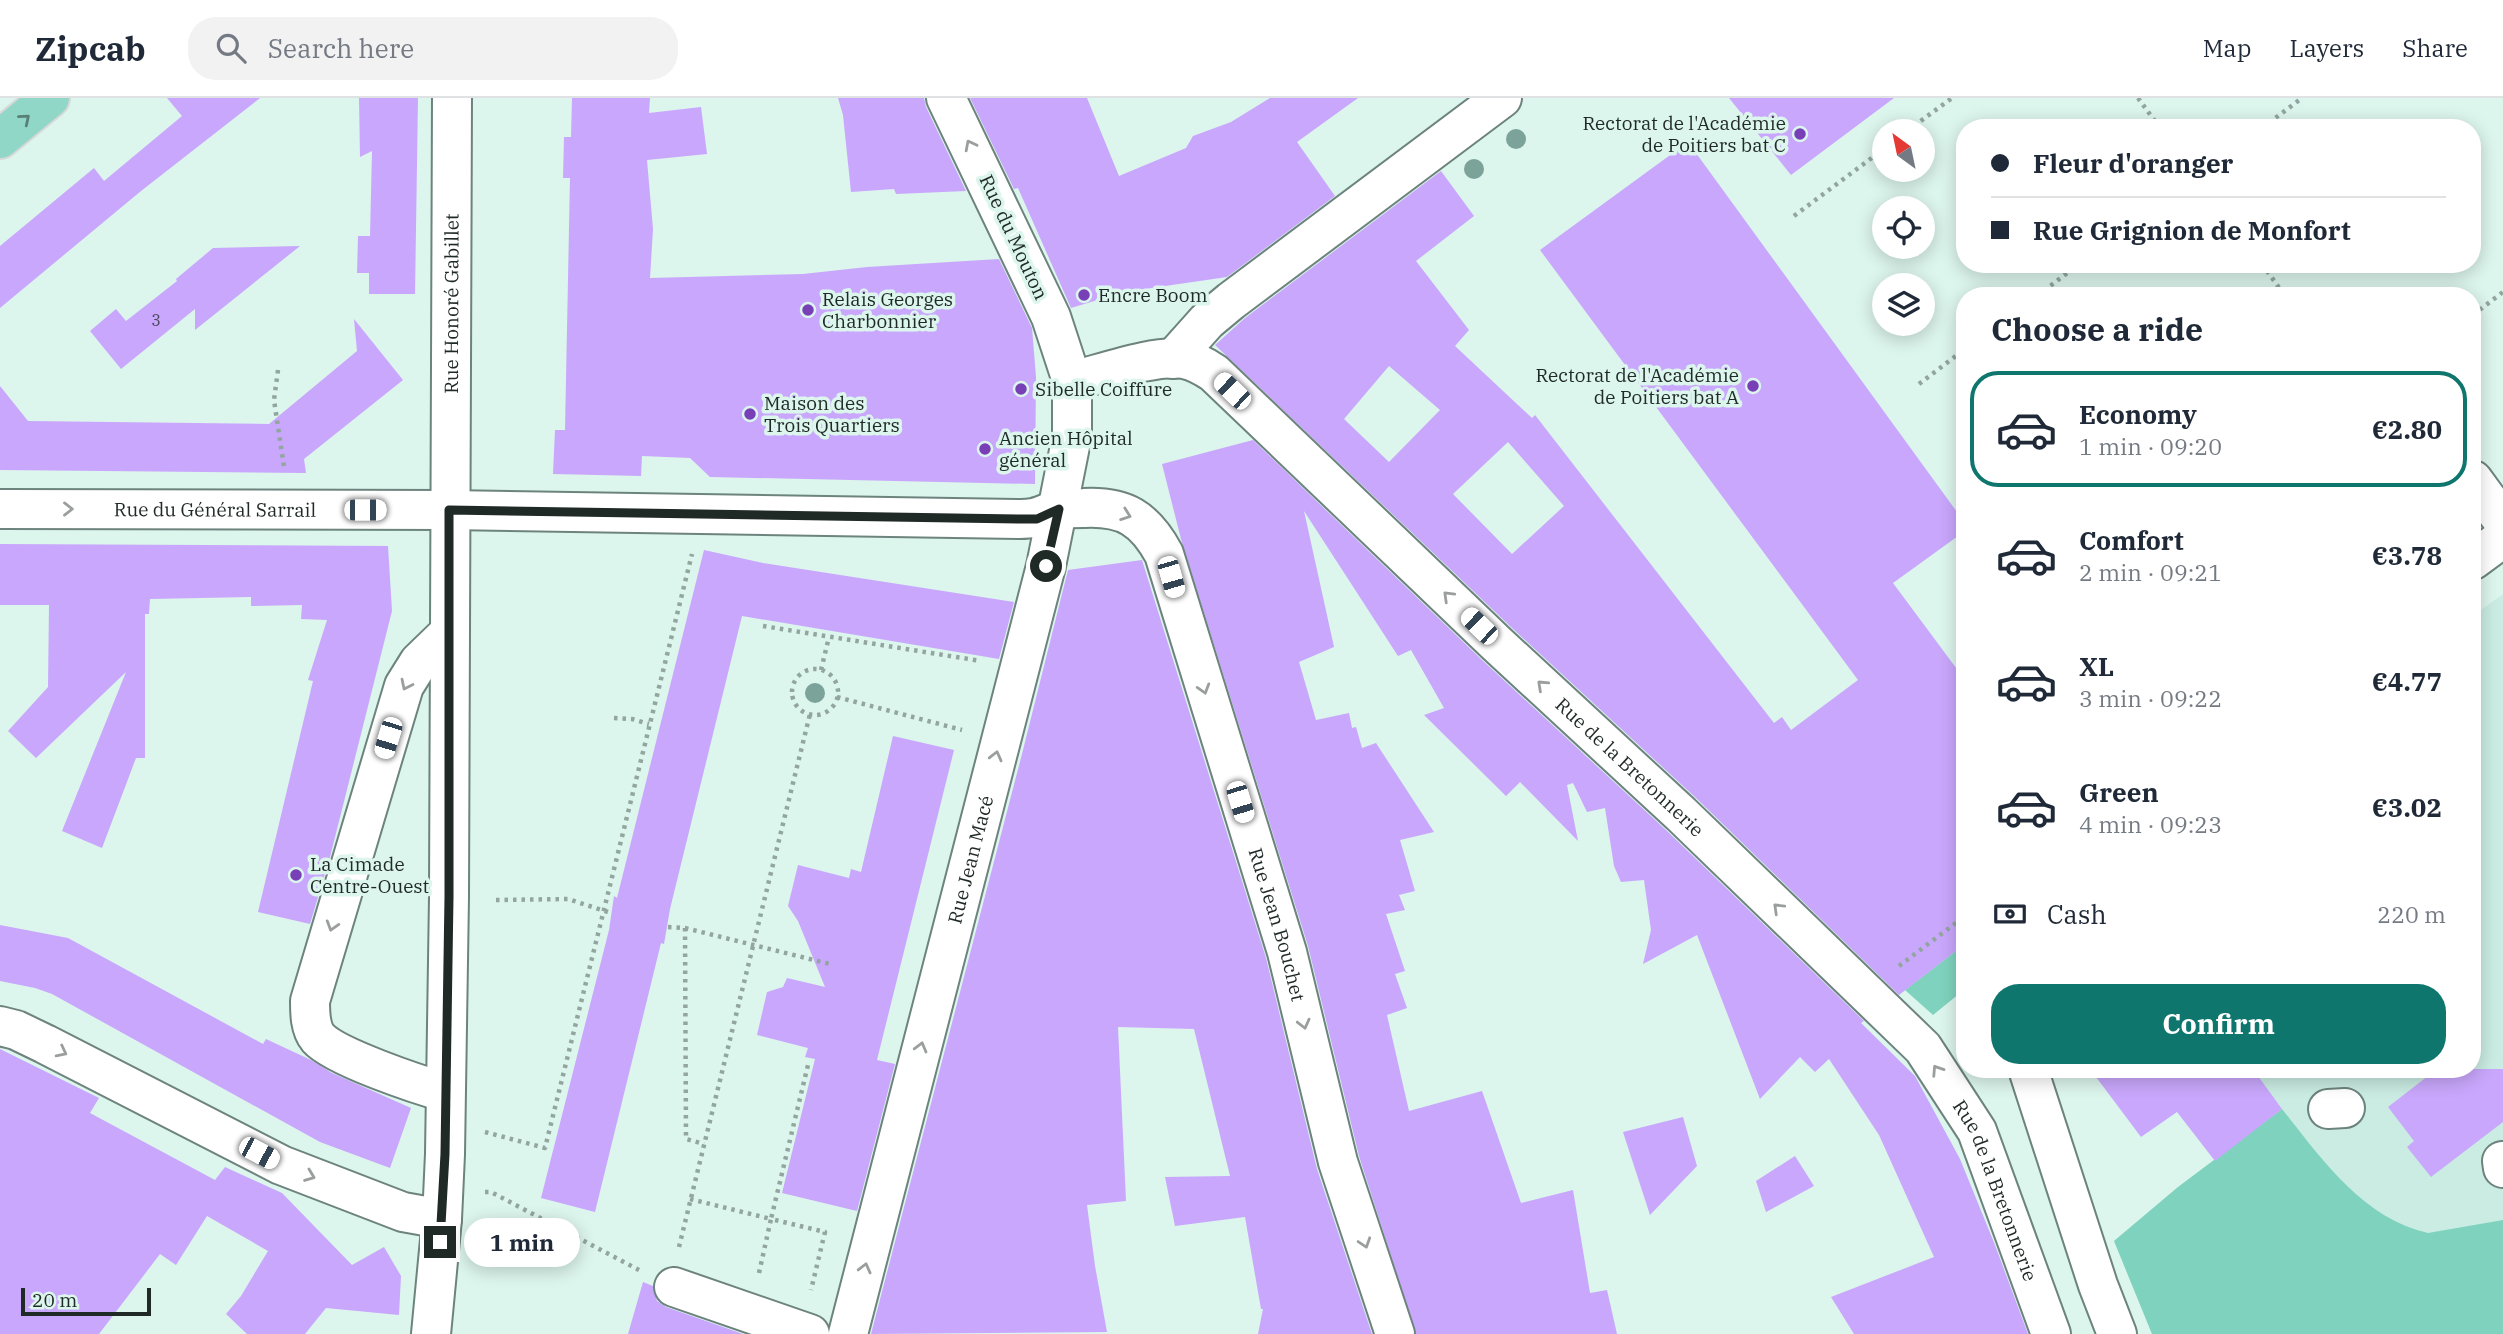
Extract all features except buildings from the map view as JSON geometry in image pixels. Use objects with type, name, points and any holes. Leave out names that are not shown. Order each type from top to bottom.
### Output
[{"type":"main road","points":[[0,139],[50,98]]},
{"type":"street","name":"Rue Honoré Gabillet","points":[[431,1334],[442,1219],[449,897],[452,98]]},
{"type":"street","name":"Rue du Mouton","points":[[946,98],[1051,317],[1072,381]]},
{"type":"street","points":[[1172,359],[1207,321],[1231,301],[1502,98]]},
{"type":"street","name":"Rue de la Bretonnerie","points":[[1072,381],[1172,359],[1195,363],[1214,373],[1497,644],[1681,814],[1923,1048],[1977,1131],[2051,1334]]},
{"type":"street","name":"Rue Jean Macé","points":[[848,1334],[1059,509],[1072,436],[1072,381]]},
{"type":"street","points":[[2481,491],[2503,521]]},
{"type":"street","name":"Rue Jean Bouchet","points":[[1059,509],[1096,507],[1136,517],[1153,533],[1164,554],[1287,952],[1338,1162],[1395,1334]]},
{"type":"street","name":"Rue du Général Sarrail","points":[[0,509],[449,510],[1037,519],[1059,509]]},
{"type":"street","points":[[2481,554],[2503,538]]},
{"type":"street","points":[[445,1092],[419,1085],[332,1049],[317,1037],[311,1021],[310,1001],[404,685],[419,662],[449,633]]},
{"type":"street","points":[[0,1026],[16,1030],[45,1044],[281,1165],[403,1212],[442,1219]]},
{"type":"street","points":[[2031,1078],[2098,1285],[2117,1334]]},
{"type":"street","points":[[2502,1161],[2503,1168]]},
{"type":"street","points":[[675,1272],[810,1317]]},
{"type":"path","points":[[1923,119],[1952,98]]},
{"type":"path","points":[[2138,98],[2153,119]]},
{"type":"path","points":[[2274,119],[2302,98]]},
{"type":"path","points":[[1794,216],[1872,158]]},
{"type":"path","points":[[2049,287],[2067,273]]},
{"type":"path","points":[[2481,309],[2503,292]]},
{"type":"path","points":[[1919,384],[1956,356]]},
{"type":"path","points":[[278,370],[274,400],[286,477],[285,510]]},
{"type":"path","points":[[485,1132],[545,1147],[689,563]]},
{"type":"path","points":[[763,626],[978,661]]},
{"type":"path","points":[[821,670],[829,637]]},
{"type":"path","points":[[814,669],[821,670],[833,677],[837,697],[830,710],[817,715],[803,712],[794,701],[793,687],[800,675],[814,669]]},
{"type":"path","points":[[837,697],[942,725]]},
{"type":"path","points":[[482,1191],[491,1192],[665,1284],[675,1272],[690,1199],[810,714]]},
{"type":"path","points":[[614,718],[649,724]]},
{"type":"path","points":[[496,900],[568,899],[611,913]]},
{"type":"path","points":[[1912,957],[1956,923]]},
{"type":"path","points":[[668,927],[685,928],[830,964]]},
{"type":"path","points":[[685,928],[686,1139],[704,1144]]},
{"type":"path","points":[[756,1286],[808,1065]]},
{"type":"path","points":[[690,1199],[825,1232],[810,1317]]},
{"type":"shaded area","points":[[2503,594],[2503,1334],[2152,1334],[2114,1241],[2178,1187],[2282,1109],[2260,1078],[2481,1078],[2481,610]]},
{"type":"green space","points":[[1956,951],[1956,996],[1933,1015],[1905,990]]},
{"type":"green space","points":[[2282,1109],[2345,1184],[2383,1214],[2404,1225],[2428,1233],[2503,1220],[2503,1334],[2152,1334],[2114,1241],[2178,1187]]},
{"type":"place","name":"Rectorat de l'Académie de Poitiers bat C","points":[[1800,134]]},
{"type":"place","name":"Encre Boom","points":[[1084,295]]},
{"type":"place","name":"Relais Georges Charbonnier","points":[[808,310]]},
{"type":"place","name":"Rectorat de l'Académie de Poitiers bat A","points":[[1753,386]]},
{"type":"place","name":"Sibelle Coiffure","points":[[1021,389]]},
{"type":"place","name":"Maison des Trois Quartiers","points":[[750,414]]},
{"type":"place","name":"Ancien Hôpital général","points":[[985,449]]},
{"type":"place","name":"La Cimade Centre-Ouest","points":[[296,875]]},
{"type":"route","points":[[440,1242],[445,1154],[449,897],[449,510],[1037,519],[1059,509],[1046,566]]}]
